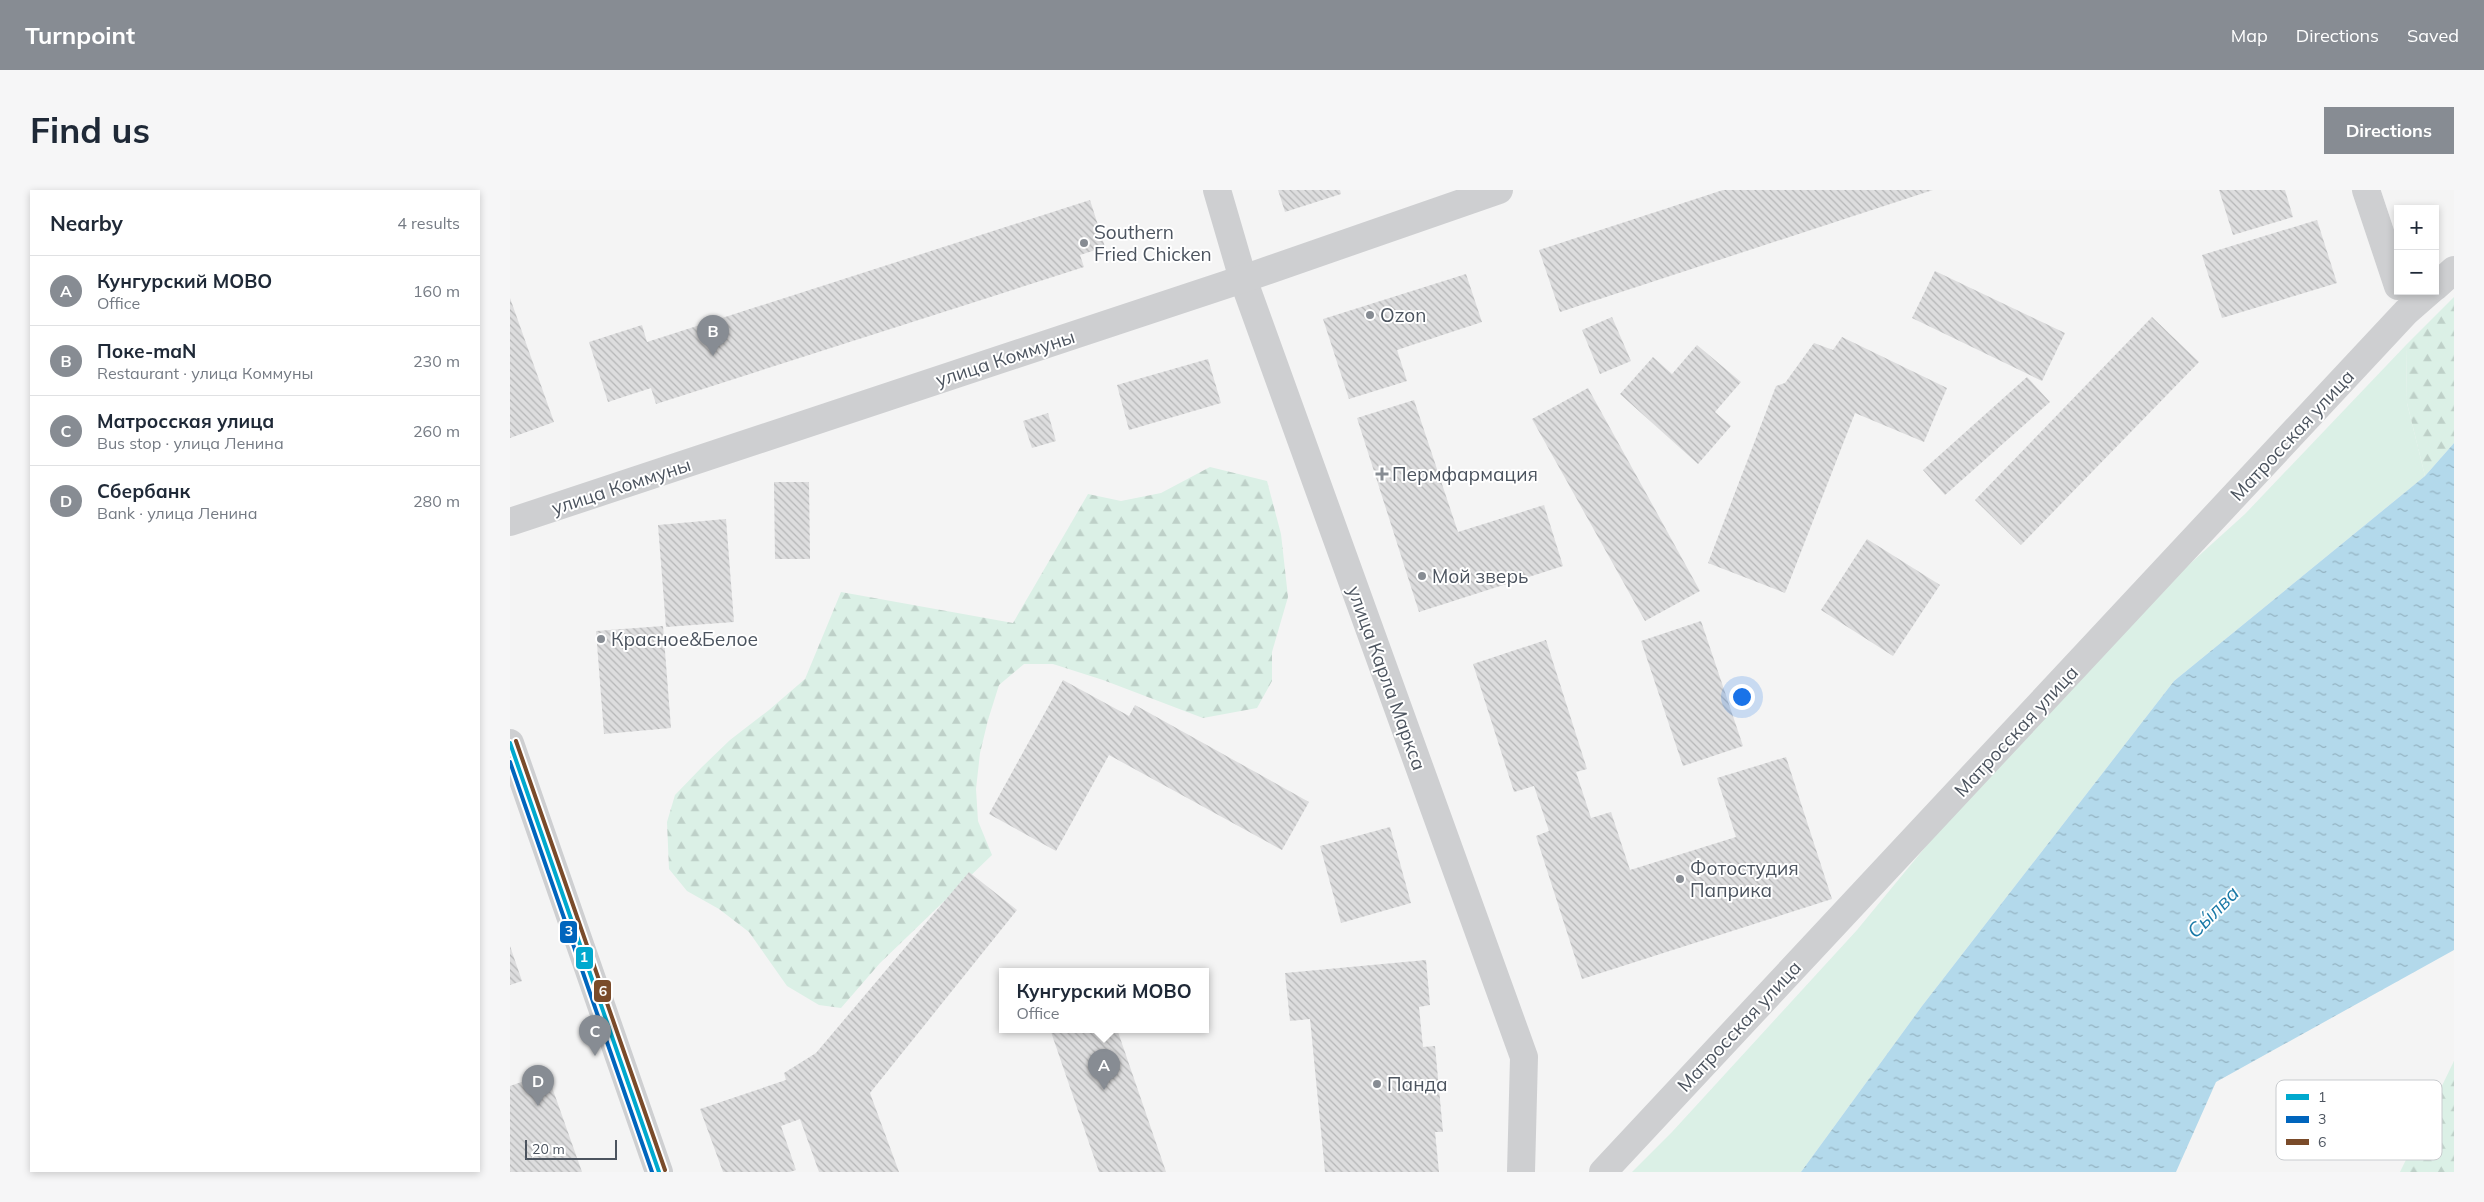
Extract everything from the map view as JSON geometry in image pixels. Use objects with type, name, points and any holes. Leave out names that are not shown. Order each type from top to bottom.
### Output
[{"type":"street","name":"улица Карла Маркса","points":[[1217,190],[1243,279],[1524,1057],[1521,1172]]},
{"type":"street","name":"улица Коммуны","points":[[510,522],[1243,279],[1499,190]]},
{"type":"street","points":[[2366,190],[2394,274]]},
{"type":"street","points":[[2439,283],[2454,270]]},
{"type":"street","name":"Матросская улица","points":[[1603,1172],[2403,302],[2420,295]]},
{"type":"street","points":[[510,743],[659,1172]]},
{"type":"green space","points":[[2454,297],[2454,443],[2425,476],[2407,403],[2406,345]]},
{"type":"green space","points":[[2406,345],[2407,403],[2425,476],[2174,681],[1922,1006],[1801,1172],[1632,1172],[1672,1132],[1857,930],[2068,674],[2245,514]]},
{"type":"green space","points":[[1210,467],[1267,481],[1281,534],[1288,597],[1272,652],[1272,681],[1257,708],[1203,718],[1103,680],[1053,664],[1024,664],[999,685],[980,753],[976,789],[978,821],[992,855],[880,963],[841,1008],[819,1005],[787,986],[749,932],[719,909],[687,891],[669,869],[667,822],[675,795],[730,740],[805,679],[841,592],[1013,623],[1088,494],[1121,501],[1161,493]]},
{"type":"green space","points":[[2454,1061],[2454,1172],[2400,1172],[2406,1160],[2442,1160],[2442,1086]]},
{"type":"water","name":"Сы́лва","points":[[2454,443],[2454,950],[2216,1082],[2176,1172],[1801,1172],[1922,1006],[2174,681],[2425,476]]},
{"type":"building","points":[[1278,190],[1340,190],[1341,194],[1285,212]]},
{"type":"building","points":[[1723,190],[1933,190],[1560,312],[1539,250]]},
{"type":"building","points":[[2219,190],[2285,190],[2293,217],[2233,235]]},
{"type":"building","points":[[1090,200],[1105,247],[1080,255],[1084,267],[656,404],[651,388],[608,402],[589,342],[642,325],[647,342]]},
{"type":"building","points":[[2317,220],[2337,283],[2222,318],[2202,255]]},
{"type":"building","points":[[1935,271],[2065,333],[2042,381],[1912,318]]},
{"type":"building","points":[[1466,274],[1482,322],[1397,350],[1407,381],[1349,399],[1323,319]]},
{"type":"building","points":[[510,298],[554,422],[510,438]]},
{"type":"building","points":[[1612,317],[1631,361],[1600,374],[1582,330]]},
{"type":"building","points":[[2152,317],[2199,362],[2021,545],[1975,500]]},
{"type":"building","points":[[1842,337],[1947,388],[1924,442],[1855,413],[1785,593],[1708,563],[1776,386],[1785,383],[1814,343],[1833,350]]},
{"type":"building","points":[[1697,345],[1741,382],[1715,412],[1731,426],[1698,464],[1620,394],[1653,357],[1672,374]]},
{"type":"building","points":[[1208,359],[1221,403],[1129,430],[1117,385]]},
{"type":"building","points":[[2027,377],[2050,402],[1945,495],[1923,470]]},
{"type":"building","points":[[1588,388],[1700,591],[1645,621],[1532,419]]},
{"type":"building","points":[[1414,400],[1458,532],[1544,505],[1563,566],[1419,612],[1357,418]]},
{"type":"building","points":[[1048,413],[1056,441],[1032,448],[1023,421]]},
{"type":"building","points":[[774,482],[809,482],[810,559],[775,559]]},
{"type":"building","points":[[726,519],[734,622],[666,627],[658,525]]},
{"type":"building","points":[[1867,539],[1940,585],[1893,656],[1821,610]]},
{"type":"building","points":[[1701,621],[1743,746],[1683,766],[1641,641]]},
{"type":"building","points":[[663,626],[671,728],[604,734],[596,631]]},
{"type":"building","points":[[1546,640],[1587,769],[1576,772],[1591,818],[1611,812],[1630,870],[1736,837],[1717,778],[1786,757],[1832,899],[1582,979],[1536,836],[1549,831],[1534,786],[1514,792],[1473,664]]},
{"type":"building","points":[[1063,680],[1129,716],[1135,705],[1309,802],[1282,850],[1109,755],[1056,851],[989,814]]},
{"type":"building","points":[[1390,827],[1411,903],[1341,923],[1320,846]]},
{"type":"building","points":[[969,872],[1017,910],[870,1093],[899,1172],[819,1172],[800,1119],[781,1126],[796,1170],[790,1172],[723,1172],[700,1109],[786,1080],[784,1073],[816,1053]]},
{"type":"building","points":[[510,946],[522,981],[510,985]]},
{"type":"building","points":[[1426,960],[1430,1005],[1419,1007],[1423,1047],[1435,1046],[1443,1132],[1435,1132],[1439,1172],[1325,1172],[1310,1019],[1290,1021],[1285,973]]},
{"type":"building","points":[[1051,1033],[1118,1033],[1166,1172],[1099,1172]]},
{"type":"building","points":[[547,1073],[582,1172],[510,1172],[510,1086]]},
{"type":"transit line","name":"6","points":[[516,741],[665,1170]]},
{"type":"transit line","name":"1","points":[[510,743],[659,1172]]},
{"type":"transit line","name":"3","points":[[510,762],[652,1172]]},
{"type":"place","name":"Southern Fried Chicken","points":[[1084,243]]},
{"type":"place","name":"Ozon","points":[[1370,315]]},
{"type":"place","name":"Поке-maN","points":[[713,356]]},
{"type":"place","name":"Пермфармация","points":[[1382,474]]},
{"type":"place","name":"Мой зверь","points":[[1422,576]]},
{"type":"place","name":"Красное&Белое","points":[[601,639]]},
{"type":"place","name":"Фотостудия Паприка","points":[[1680,879]]},
{"type":"place","name":"Матросская улица","points":[[595,1056]]},
{"type":"place","name":"Панда","points":[[1377,1084]]},
{"type":"place","name":"Кунгурский МОВО","points":[[1104,1090]]},
{"type":"place","name":"Сбербанк","points":[[538,1106]]}]
